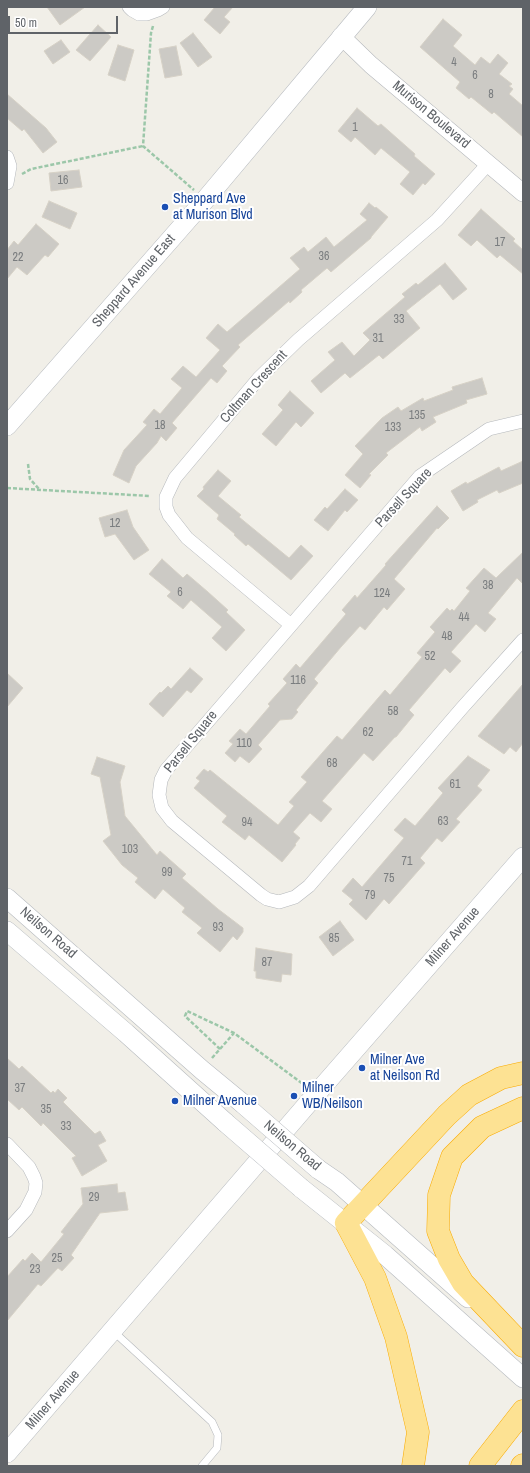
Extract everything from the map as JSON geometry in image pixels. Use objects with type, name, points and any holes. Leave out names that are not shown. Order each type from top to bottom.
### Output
[{"type":"highway","points":[[413,1466],[418,1432],[396,1337],[375,1278],[346,1223],[447,1115],[469,1095],[501,1078],[523,1072]]},
{"type":"highway","points":[[523,1108],[482,1127],[452,1157],[439,1195],[438,1231],[449,1259],[463,1283],[523,1347]]},
{"type":"highway","points":[[480,1466],[523,1411]]},
{"type":"main road","name":"Sheppard Avenue East","points":[[7,426],[205,200],[366,7]]},
{"type":"main road","name":"Milner Avenue","points":[[7,1453],[317,1093],[523,857]]},
{"type":"main road","name":"Neilson Road","points":[[7,898],[202,1070],[318,1169],[337,1182],[523,1347]]},
{"type":"main road","name":"Neilson Road","points":[[7,931],[126,1033],[301,1188],[385,1255],[517,1373]]},
{"type":"street","points":[[129,7],[139,14],[147,14],[160,9]]},
{"type":"street","name":"Murison Boulevard","points":[[341,36],[372,65],[523,193]]},
{"type":"street","points":[[7,158],[10,166],[7,183]]},
{"type":"street","name":"Coltman Crescent","points":[[291,625],[187,538],[169,516],[166,507],[166,497],[175,478],[259,378],[298,340],[437,220],[488,164]]},
{"type":"street","name":"Parsell Square","points":[[523,421],[489,429],[420,476],[166,770],[161,780],[159,795],[162,808],[172,820],[261,895],[267,899],[279,902],[295,897],[309,886],[462,708],[523,640]]},
{"type":"street","points":[[7,1144],[29,1167],[36,1184],[35,1192],[26,1210],[7,1231]]},
{"type":"lane","points":[[112,1330],[212,1422],[218,1435],[217,1448],[202,1466]]},
{"type":"path","points":[[144,146],[151,33],[160,9]]},
{"type":"path","points":[[19,176],[31,168],[144,146]]},
{"type":"path","points":[[144,146],[205,200]]},
{"type":"path","points":[[28,464],[30,479],[39,490]]},
{"type":"path","points":[[7,488],[150,496]]},
{"type":"path","points":[[220,1049],[185,1016],[187,1011],[234,1033],[317,1093]]},
{"type":"path","points":[[202,1070],[234,1033]]},
{"type":"building","points":[[47,7],[85,7],[60,25]]},
{"type":"building","points":[[215,7],[233,7],[224,17],[230,22],[220,34],[204,20]]},
{"type":"building","points":[[443,19],[462,35],[453,46],[475,65],[481,57],[490,64],[498,54],[508,63],[499,74],[512,84],[509,86],[513,89],[509,94],[523,106],[523,137],[494,112],[492,114],[471,97],[469,99],[456,88],[460,82],[420,47]]},
{"type":"building","points":[[98,25],[111,37],[90,61],[76,50]]},
{"type":"building","points":[[193,33],[212,57],[198,67],[180,43]]},
{"type":"building","points":[[61,40],[70,52],[53,64],[44,51]]},
{"type":"building","points":[[118,45],[134,50],[125,81],[108,75]]},
{"type":"building","points":[[176,46],[182,75],[165,78],[159,49]]},
{"type":"building","points":[[7,94],[46,128],[57,142],[43,153],[24,129],[22,131],[7,118]]},
{"type":"building","points":[[357,108],[378,126],[381,124],[435,174],[425,185],[423,183],[413,195],[400,184],[410,172],[381,148],[375,155],[355,137],[351,142],[338,131]]},
{"type":"building","points":[[79,170],[82,187],[51,191],[49,173]]},
{"type":"building","points":[[49,201],[77,213],[70,229],[42,217]]},
{"type":"building","points":[[369,203],[388,217],[371,238],[331,272],[327,268],[301,290],[302,292],[290,303],[289,301],[238,345],[240,347],[222,366],[227,371],[217,383],[211,378],[172,423],[177,428],[166,441],[161,436],[157,443],[136,466],[129,483],[113,475],[124,450],[147,425],[143,422],[154,409],[160,414],[182,388],[171,379],[183,366],[196,377],[220,350],[206,338],[218,324],[227,332],[300,269],[290,258],[304,247],[308,252],[326,237],[334,247],[367,220],[360,214]]},
{"type":"building","points":[[481,209],[515,239],[513,241],[523,250],[523,274],[500,255],[497,258],[477,240],[471,246],[458,235]]},
{"type":"building","points":[[36,224],[59,244],[48,257],[45,255],[27,275],[17,267],[7,279],[7,250],[14,241],[18,245]]},
{"type":"building","points":[[445,263],[467,289],[453,300],[440,284],[406,311],[420,328],[383,359],[379,355],[350,378],[345,373],[321,393],[311,381],[335,360],[328,352],[342,342],[354,356],[370,340],[363,333],[405,297],[402,294],[416,283],[418,285]]},
{"type":"building","points":[[482,378],[487,394],[466,400],[467,403],[433,417],[436,422],[422,431],[420,427],[386,453],[388,455],[369,474],[371,475],[360,488],[345,475],[363,454],[355,446],[382,418],[398,407],[401,411],[423,398],[424,401],[453,390],[452,387]]},
{"type":"building","points":[[290,391],[314,413],[301,427],[296,422],[276,446],[262,434],[283,410],[278,405]]},
{"type":"building","points":[[523,461],[523,483],[499,493],[497,490],[477,500],[478,502],[463,511],[451,491],[466,482],[467,484],[499,467],[501,471]]},
{"type":"building","points":[[218,470],[231,481],[218,496],[241,515],[239,517],[289,558],[301,545],[313,556],[291,580],[248,544],[246,546],[234,535],[235,534],[217,519],[219,515],[197,496]]},
{"type":"building","points":[[345,489],[358,500],[347,512],[345,510],[328,531],[314,520],[325,507],[327,509]]},
{"type":"building","points":[[437,506],[449,518],[438,529],[437,528],[394,579],[405,589],[387,610],[384,607],[365,630],[360,626],[341,647],[314,679],[318,683],[296,710],[298,712],[292,719],[280,720],[258,745],[262,749],[249,763],[240,756],[235,762],[225,753],[233,744],[229,741],[240,729],[246,734],[270,706],[268,704],[287,683],[283,679],[296,664],[300,668],[346,614],[342,610],[355,595],[357,598]]},
{"type":"building","points":[[127,510],[133,527],[149,550],[134,560],[115,534],[105,537],[99,518]]},
{"type":"building","points":[[523,552],[523,584],[517,578],[488,613],[496,619],[485,632],[476,624],[451,652],[461,661],[450,673],[445,668],[409,710],[414,715],[396,737],[373,761],[364,753],[322,801],[332,809],[321,822],[310,813],[293,832],[300,838],[282,862],[249,835],[245,840],[222,822],[227,816],[194,788],[200,781],[196,778],[204,769],[208,772],[210,770],[278,825],[294,806],[289,802],[307,782],[301,777],[337,736],[342,740],[385,690],[390,695],[422,657],[417,653],[435,632],[430,627],[447,608],[450,611],[452,609],[454,611],[470,591],[466,588],[484,568],[496,578]]},
{"type":"building","points":[[162,559],[183,578],[187,574],[228,610],[226,612],[245,630],[226,651],[212,638],[222,627],[191,600],[183,609],[167,596],[171,592],[149,574]]},
{"type":"building","points":[[190,668],[203,679],[191,693],[187,690],[163,717],[149,704],[168,686],[171,689]]},
{"type":"building","points":[[7,673],[23,688],[7,707]]},
{"type":"building","points":[[523,684],[523,743],[516,752],[510,747],[504,754],[478,736]]},
{"type":"building","points":[[468,756],[490,770],[477,786],[482,790],[456,819],[460,822],[442,842],[437,838],[420,858],[425,863],[389,904],[384,899],[366,920],[349,904],[353,900],[342,891],[353,878],[362,887],[404,838],[394,830],[405,818],[415,826],[443,793],[438,788]]},
{"type":"building","points":[[97,757],[125,766],[120,782],[125,816],[157,855],[160,851],[186,874],[182,878],[243,928],[243,932],[237,940],[233,936],[220,952],[197,933],[202,928],[182,912],[185,908],[163,889],[155,899],[135,882],[138,878],[122,865],[103,841],[111,835],[100,777],[91,774]]},
{"type":"building","points":[[340,921],[354,940],[333,956],[319,937]]},
{"type":"building","points":[[256,948],[292,954],[291,975],[282,974],[281,982],[256,978],[256,971],[254,971]]},
{"type":"building","points":[[7,1058],[19,1069],[22,1066],[51,1093],[53,1091],[55,1093],[58,1089],[67,1098],[63,1102],[95,1134],[100,1131],[106,1141],[98,1145],[107,1161],[82,1176],[72,1158],[76,1156],[43,1123],[41,1126],[22,1107],[19,1110],[7,1099]]},
{"type":"building","points":[[117,1184],[118,1193],[125,1192],[128,1210],[100,1213],[71,1255],[74,1258],[62,1271],[58,1268],[41,1286],[38,1284],[7,1321],[7,1277],[23,1259],[25,1261],[32,1253],[41,1262],[64,1234],[61,1232],[83,1204],[81,1188]]},
{"type":"place","name":"Sheppard Ave at Murison Blvd","points":[[165,207]]},
{"type":"place","name":"Milner Ave at Neilson Rd","points":[[362,1068]]},
{"type":"place","name":"Milner WB/Neilson","points":[[294,1096]]},
{"type":"place","name":"Milner Avenue","points":[[175,1101]]}]
